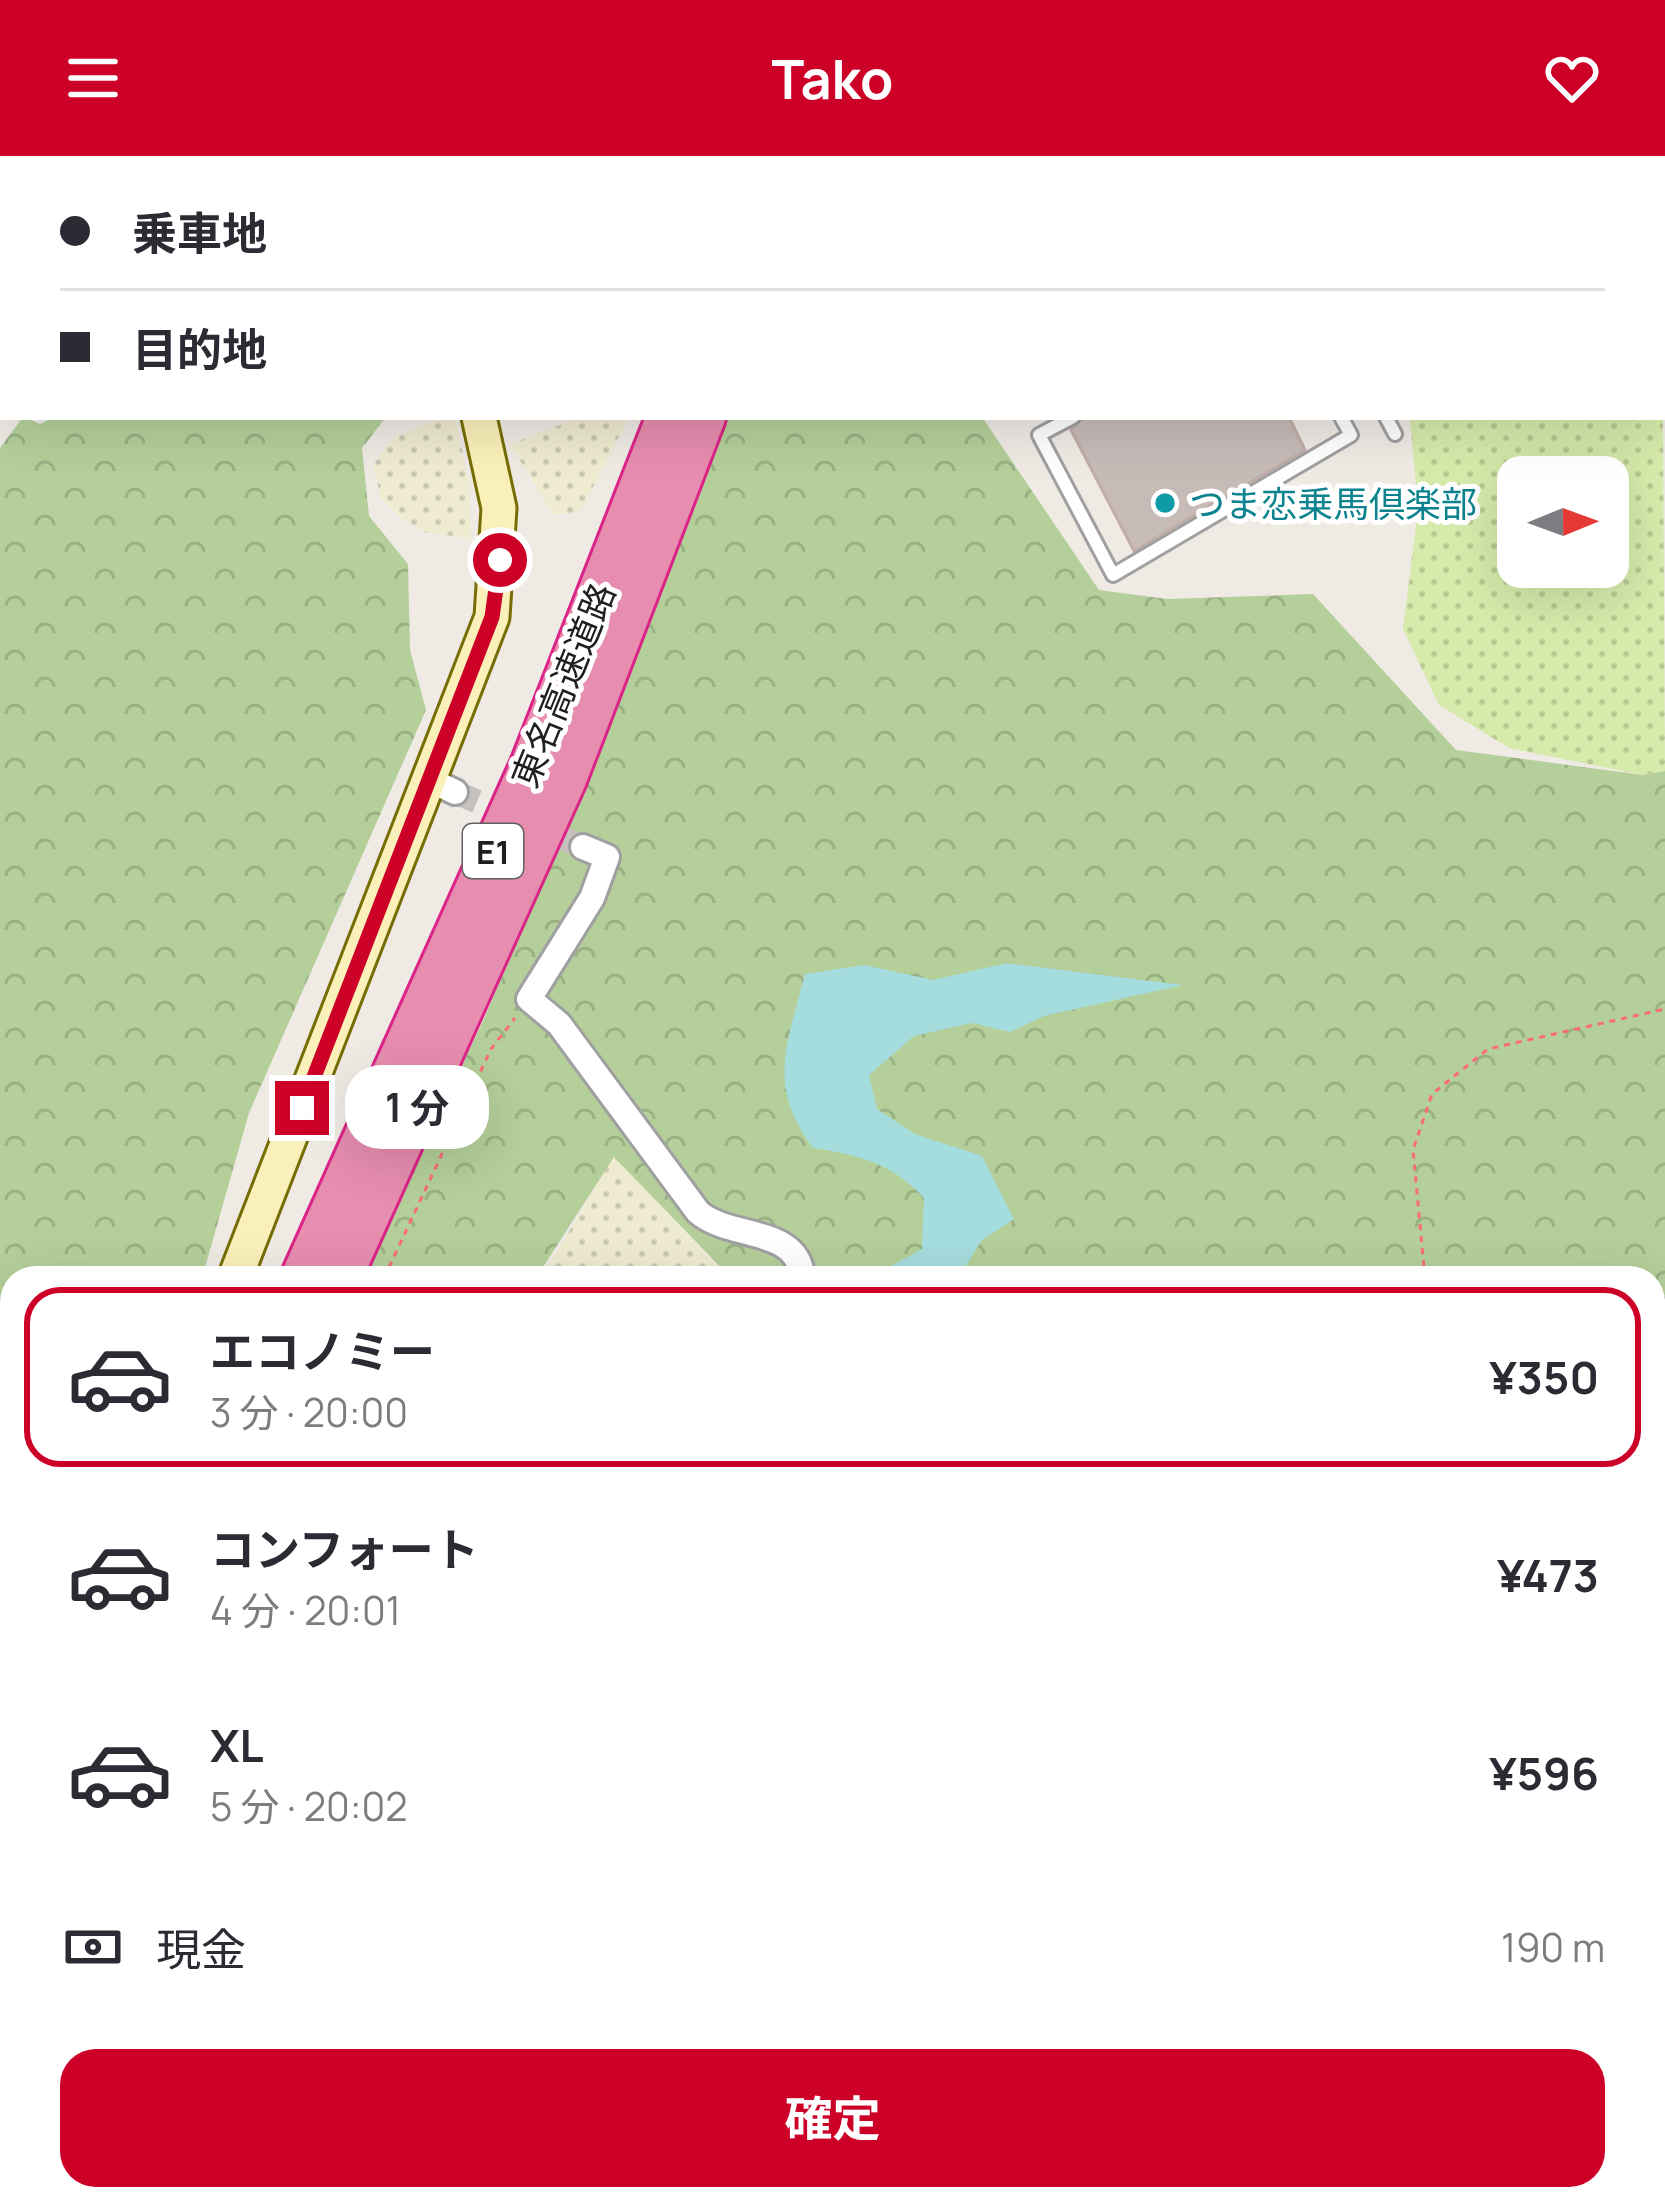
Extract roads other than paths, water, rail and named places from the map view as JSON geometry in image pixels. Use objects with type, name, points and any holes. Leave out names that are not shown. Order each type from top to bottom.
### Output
[{"type":"highway","name":"東名高速道路","points":[[307,1266],[532,765],[667,420]]},
{"type":"highway","name":"東名高速道路","points":[[345,1266],[565,778],[703,420]]},
{"type":"street","points":[[241,1266],[443,787],[492,617],[499,508],[479,420]]},
{"type":"street","points":[[584,847],[607,857],[592,898],[529,999],[559,1024],[698,1212],[709,1222],[790,1246],[801,1266]]},
{"type":"lane","points":[[1067,420],[1039,435],[1113,575],[1351,435],[1344,420]]},
{"type":"lane","points":[[1388,420],[1395,434]]},
{"type":"water","points":[[1007,963],[1183,985],[1044,1016],[1010,1032],[972,1023],[914,1036],[869,1075],[877,1109],[915,1134],[982,1156],[1014,1219],[981,1241],[966,1266],[891,1266],[922,1249],[924,1198],[900,1176],[874,1162],[813,1148],[789,1104],[787,1044],[805,974],[864,965],[933,980]]},
{"type":"tunnel","points":[[455,792],[583,847]]},
{"type":"place","name":"つま恋乗馬倶楽部","points":[[1165,503]]}]
